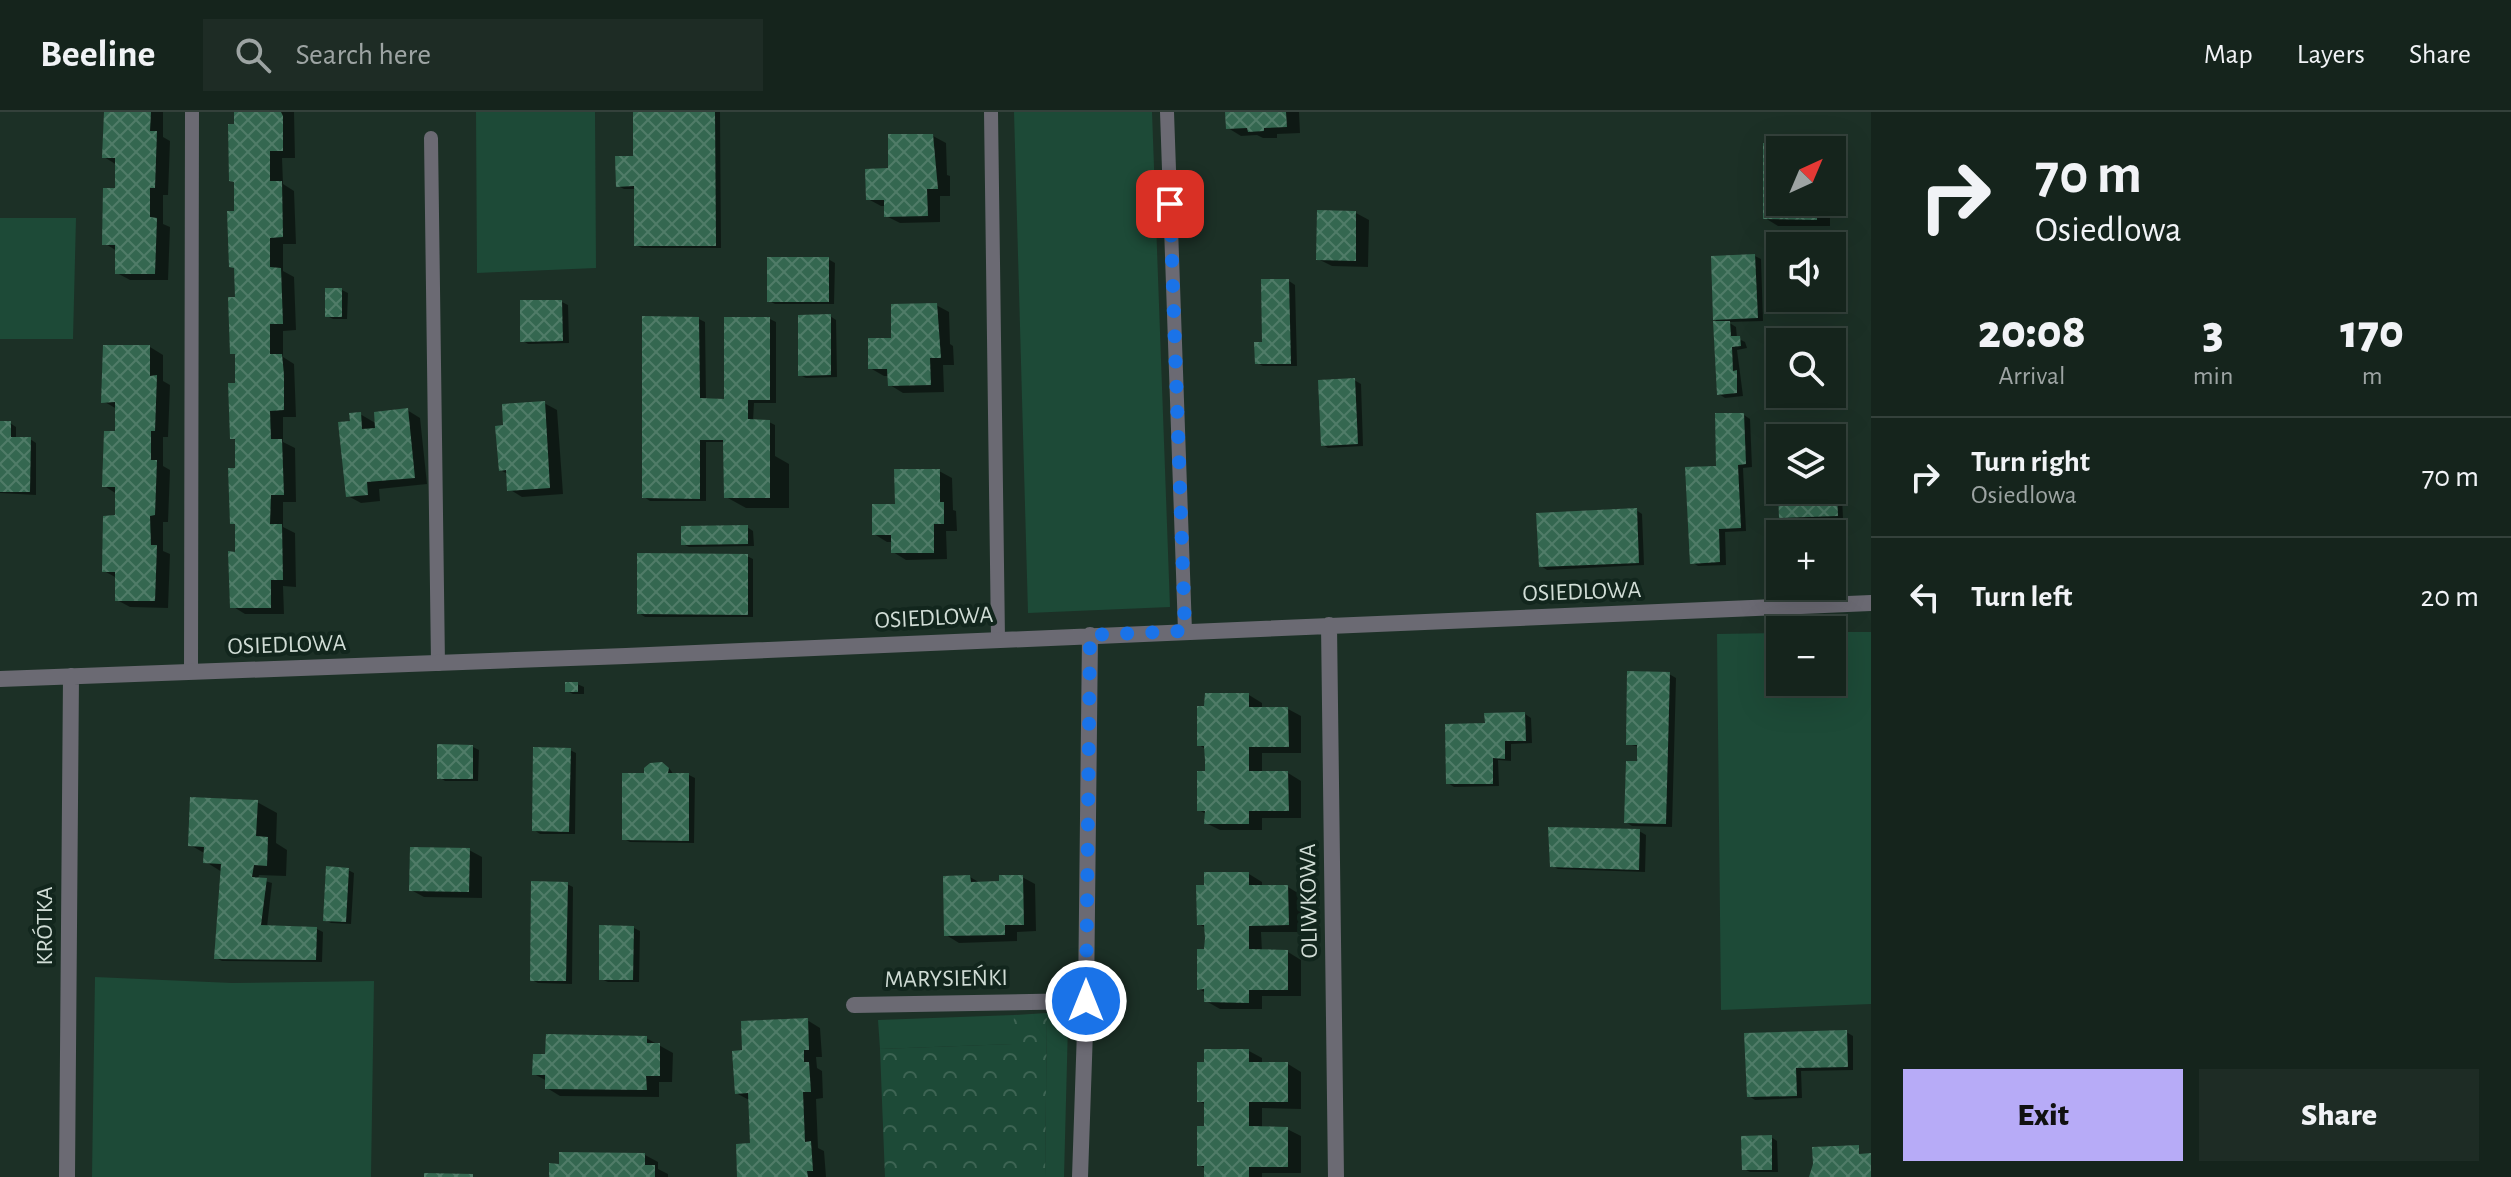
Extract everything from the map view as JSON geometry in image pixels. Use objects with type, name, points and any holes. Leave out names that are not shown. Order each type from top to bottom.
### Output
[{"type":"street","name":"OSIEDLOWA","points":[[0,679],[438,664],[1871,603]]},
{"type":"street","name":"OLIWKOWA","points":[[1329,625],[1336,1177]]},
{"type":"street","points":[[1080,1177],[1086,1001],[1090,635]]},
{"type":"street","name":"KRÓTKA","points":[[67,1177],[71,676]]},
{"type":"street","name":"MARYSIEŃKI","points":[[854,1005],[1086,1001]]},
{"type":"lane","points":[[191,672],[192,112]]},
{"type":"lane","points":[[991,112],[998,639]]},
{"type":"lane","points":[[1167,112],[1185,631]]},
{"type":"lane","points":[[431,138],[438,664]]},
{"type":"green space","points":[[476,112],[595,112],[596,268],[477,273]]},
{"type":"green space","points":[[1014,112],[1152,112],[1170,607],[1028,613]]},
{"type":"green space","points":[[0,218],[76,218],[73,339],[0,339]]},
{"type":"green space","points":[[1846,632],[1871,632],[1871,1004],[1721,1010],[1717,634],[1766,633],[1766,696],[1846,696]]},
{"type":"green space","points":[[95,977],[232,983],[374,981],[371,1177],[92,1177]]},
{"type":"green space","points":[[1047,1013],[1059,1015],[1068,1024],[1064,1177],[1045,1177]]},
{"type":"green space","points":[[1047,1013],[1045,1177],[885,1177],[880,1049],[1013,1044],[1014,1015]]},
{"type":"green space","points":[[1014,1015],[1014,1044],[880,1049],[878,1020]]},
{"type":"building","points":[[104,112],[151,112],[150,131],[157,131],[155,188],[150,188],[150,217],[157,218],[155,274],[115,274],[115,245],[102,245],[103,188],[115,188],[115,158],[102,158]]},
{"type":"building","points":[[234,112],[281,112],[283,116],[283,151],[270,151],[270,181],[282,181],[283,237],[270,238],[270,267],[281,268],[283,324],[270,324],[270,354],[282,354],[284,375],[284,410],[270,411],[271,439],[282,439],[284,495],[271,495],[270,524],[282,524],[283,580],[271,580],[271,608],[230,608],[228,551],[235,552],[235,524],[230,524],[228,468],[235,468],[235,439],[230,439],[228,383],[235,383],[235,354],[230,354],[228,297],[235,297],[234,268],[229,267],[227,211],[234,211],[234,182],[229,181],[228,124],[234,124]]},
{"type":"building","points":[[633,112],[715,112],[716,246],[634,246],[634,186],[616,187],[615,156],[633,156]]},
{"type":"building","points":[[1225,112],[1286,112],[1287,127],[1248,132],[1247,128],[1226,129]]},
{"type":"building","points":[[888,134],[933,134],[938,189],[927,189],[928,216],[884,217],[884,200],[866,200],[865,169],[888,168]]},
{"type":"building","points":[[1763,143],[1766,143],[1766,216],[1817,216],[1817,220],[1763,219]]},
{"type":"building","points":[[1317,210],[1356,211],[1356,261],[1316,260]]},
{"type":"building","points":[[1755,254],[1758,318],[1713,320],[1711,256]]},
{"type":"building","points":[[767,257],[829,257],[829,302],[767,302]]},
{"type":"building","points":[[1261,279],[1289,279],[1291,364],[1255,364],[1254,342],[1262,342]]},
{"type":"building","points":[[325,288],[342,288],[342,317],[325,317]]},
{"type":"building","points":[[520,300],[562,300],[563,341],[520,342]]},
{"type":"building","points":[[937,303],[941,358],[930,358],[931,385],[888,386],[887,369],[868,369],[868,338],[891,338],[891,304]]},
{"type":"building","points":[[831,314],[831,375],[798,376],[798,315]]},
{"type":"building","points":[[642,316],[699,317],[700,398],[724,399],[724,317],[770,317],[770,400],[748,400],[748,419],[770,420],[770,498],[724,498],[723,440],[700,440],[700,499],[642,498]]},
{"type":"building","points":[[1713,321],[1730,321],[1731,336],[1740,336],[1741,346],[1732,347],[1733,371],[1737,370],[1737,393],[1717,395]]},
{"type":"building","points":[[103,345],[150,345],[150,376],[157,375],[155,431],[151,431],[151,460],[157,460],[155,515],[150,516],[151,545],[157,545],[155,601],[115,601],[115,572],[102,572],[103,516],[115,515],[115,487],[102,487],[104,431],[115,431],[115,402],[101,403]]},
{"type":"building","points":[[1355,378],[1358,444],[1321,446],[1318,380]]},
{"type":"building","points":[[545,401],[550,488],[507,491],[506,470],[499,471],[495,426],[503,425],[502,404]]},
{"type":"building","points":[[408,408],[415,478],[367,482],[368,495],[346,497],[338,422],[350,421],[349,413],[361,412],[362,429],[375,428],[374,412]]},
{"type":"building","points":[[1715,413],[1744,413],[1746,464],[1738,465],[1741,528],[1719,529],[1720,562],[1690,564],[1685,467],[1716,466]]},
{"type":"building","points":[[0,421],[11,421],[11,437],[31,437],[30,492],[0,492]]},
{"type":"building","points":[[894,469],[940,469],[944,524],[934,524],[934,553],[891,553],[891,535],[872,535],[872,504],[895,504]]},
{"type":"building","points":[[1778,504],[1837,504],[1838,516],[1779,518]]},
{"type":"building","points":[[1637,508],[1639,563],[1539,567],[1536,513]]},
{"type":"building","points":[[748,525],[748,544],[681,545],[681,526]]},
{"type":"building","points":[[637,553],[748,554],[748,615],[637,614]]},
{"type":"building","points":[[1627,671],[1670,672],[1666,824],[1624,823],[1626,761],[1637,761],[1637,745],[1626,745]]},
{"type":"building","points":[[565,682],[578,682],[578,692],[565,692]]},
{"type":"building","points":[[1205,693],[1249,693],[1249,707],[1288,707],[1289,747],[1249,747],[1249,771],[1288,771],[1289,811],[1249,811],[1249,824],[1204,824],[1205,811],[1197,811],[1197,771],[1205,771],[1205,760],[1204,746],[1197,746],[1197,706],[1204,706]]},
{"type":"building","points":[[1525,712],[1526,741],[1505,741],[1505,759],[1493,758],[1493,784],[1446,784],[1445,724],[1485,723],[1484,713]]},
{"type":"building","points":[[437,744],[473,745],[473,779],[437,779]]},
{"type":"building","points":[[533,747],[571,748],[569,832],[532,831]]},
{"type":"building","points":[[662,762],[669,768],[668,773],[689,773],[689,841],[622,840],[622,773],[644,773],[644,768],[650,763]]},
{"type":"building","points":[[190,797],[258,800],[256,836],[268,837],[267,866],[254,865],[252,877],[267,878],[261,925],[317,927],[316,960],[214,959],[221,864],[203,863],[204,847],[188,846]]},
{"type":"building","points":[[1548,827],[1640,829],[1639,870],[1550,867]]},
{"type":"building","points":[[410,847],[470,848],[469,892],[409,891]]},
{"type":"building","points":[[326,866],[349,868],[346,922],[323,921]]},
{"type":"building","points":[[1204,872],[1249,872],[1249,885],[1288,885],[1289,925],[1249,926],[1249,949],[1288,950],[1288,990],[1249,990],[1249,1003],[1204,1002],[1204,989],[1197,990],[1197,949],[1204,949],[1205,938],[1204,925],[1197,925],[1196,885],[1204,885]]},
{"type":"building","points":[[970,875],[971,882],[999,881],[999,875],[1023,875],[1024,925],[1005,925],[1005,935],[944,936],[943,876]]},
{"type":"building","points":[[531,881],[568,882],[566,981],[530,981]]},
{"type":"building","points":[[599,925],[634,926],[633,980],[599,980]]},
{"type":"building","points":[[808,1018],[809,1050],[804,1050],[804,1062],[809,1062],[811,1092],[803,1092],[805,1142],[811,1141],[813,1171],[807,1171],[808,1177],[737,1177],[736,1144],[750,1143],[748,1093],[735,1094],[732,1051],[742,1050],[741,1021]]},
{"type":"building","points":[[1847,1030],[1848,1067],[1796,1068],[1797,1096],[1747,1097],[1744,1033]]},
{"type":"building","points":[[546,1034],[647,1036],[647,1043],[660,1043],[660,1076],[646,1076],[647,1090],[545,1089],[545,1075],[532,1075],[533,1054],[545,1054]]},
{"type":"building","points":[[1204,1049],[1249,1049],[1249,1062],[1288,1062],[1288,1102],[1249,1102],[1249,1126],[1288,1127],[1288,1167],[1249,1167],[1249,1177],[1204,1177],[1204,1166],[1197,1166],[1197,1126],[1204,1126],[1204,1102],[1197,1102],[1197,1062],[1204,1062]]},
{"type":"building","points":[[1772,1135],[1772,1170],[1742,1170],[1741,1136]]},
{"type":"building","points":[[1859,1145],[1859,1154],[1871,1153],[1871,1177],[1809,1177],[1813,1164],[1812,1147]]},
{"type":"building","points":[[559,1152],[645,1153],[645,1165],[655,1165],[655,1177],[549,1177],[549,1163],[559,1164]]},
{"type":"building","points":[[424,1173],[473,1174],[473,1177],[424,1177]]},
{"type":"route","points":[[1086,1001],[1090,635],[1185,631],[1170,204]]}]
